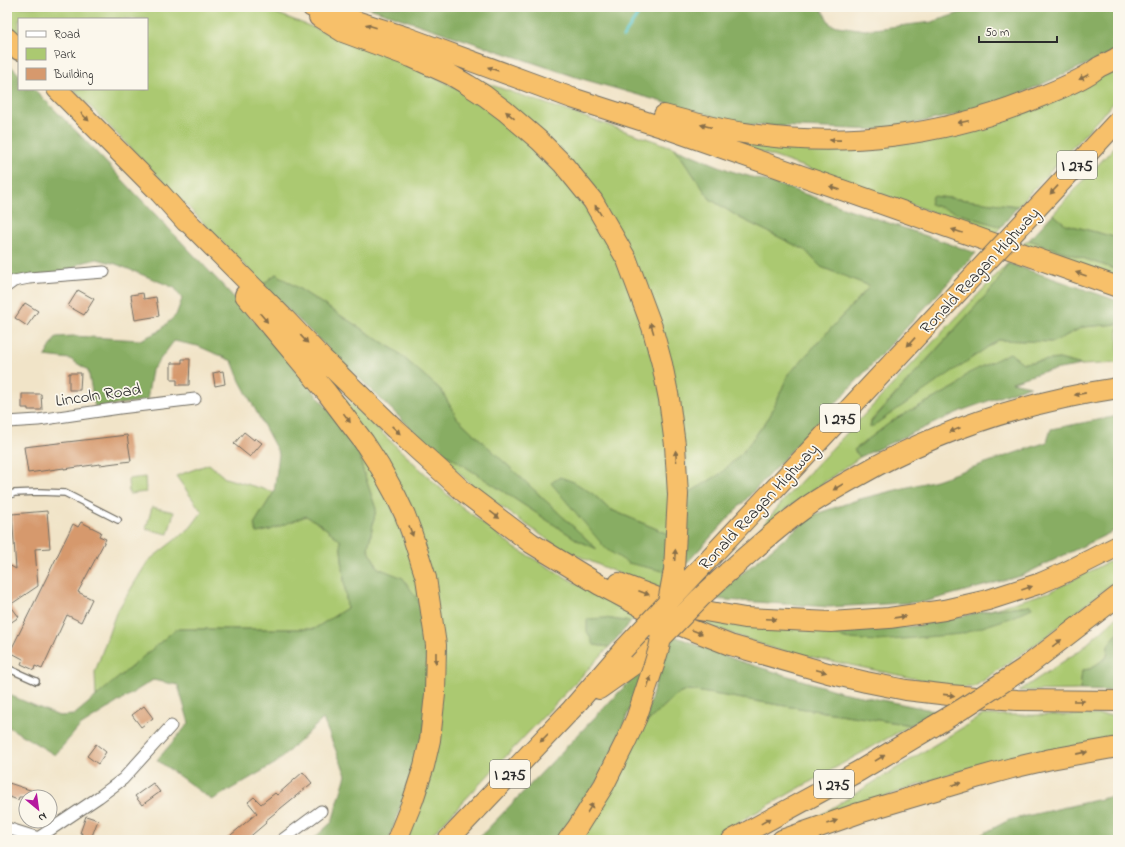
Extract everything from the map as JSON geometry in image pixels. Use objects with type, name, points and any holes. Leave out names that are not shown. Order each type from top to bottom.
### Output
[{"type":"highway","points":[[303,7],[343,32],[411,57],[451,75],[485,96],[540,141],[563,164],[593,201],[627,260],[652,327],[662,364],[669,399],[675,445],[678,494],[674,570],[659,648],[636,719],[604,784],[568,840]]},
{"type":"highway","points":[[312,7],[406,37],[572,98],[671,130],[1118,287]]},
{"type":"highway","points":[[7,38],[18,49]]},
{"type":"highway","points":[[543,87],[603,96],[664,115],[745,134],[814,140],[872,138],[914,133],[998,113],[1055,91],[1118,57]]},
{"type":"highway","points":[[58,90],[323,359],[395,429],[464,492],[523,537],[600,585],[679,625],[730,645],[828,673],[866,682],[906,690],[949,695],[1017,700],[1118,701]]},
{"type":"highway","name":"Ronald Reagan Highway","points":[[448,840],[572,709],[623,650],[1118,121]]},
{"type":"highway","points":[[178,212],[232,280],[344,414],[380,467],[396,496],[411,531],[426,578],[434,628],[436,645],[435,694],[430,740],[424,766],[413,800],[397,840]]},
{"type":"highway","points":[[572,709],[632,665],[649,650],[700,598],[769,536],[802,510],[841,485],[930,439],[975,422],[1022,407],[1064,397],[1118,388]]},
{"type":"highway","points":[[556,558],[682,607],[745,618],[831,622],[889,618],[919,614],[988,600],[1041,583],[1118,546]]},
{"type":"highway","name":"I 275","points":[[732,840],[859,771],[974,701],[1026,666],[1118,596]]},
{"type":"highway","points":[[782,840],[860,813],[1012,768],[1051,759],[1118,747]]},
{"type":"street","points":[[10,283],[29,278],[104,272]]},
{"type":"street","name":"Lincoln Road","points":[[7,422],[38,420],[195,399]]},
{"type":"street","points":[[7,828],[42,839],[123,779],[171,726]]},
{"type":"street","points":[[282,840],[321,811]]},
{"type":"lane","points":[[7,497],[14,494],[32,492],[65,493],[118,520]]},
{"type":"lane","points":[[7,668],[36,681]]},
{"type":"green space","points":[[7,7],[260,7],[398,60],[472,95],[545,154],[571,184],[619,261],[653,353],[667,418],[671,535],[609,509],[593,494],[667,572],[661,588],[631,579],[558,547],[475,488],[420,437],[579,541],[596,548],[457,418],[441,390],[396,351],[276,274],[263,284],[74,90],[148,90],[148,18],[18,18],[18,34],[7,23]]},
{"type":"green space","points":[[366,7],[820,7],[831,25],[865,30],[932,22],[978,7],[1118,7],[1118,48],[1108,55],[986,109],[881,130],[743,125],[579,78]]},
{"type":"green space","points":[[7,62],[18,73],[18,90],[35,90],[78,133],[229,292],[280,350],[358,446],[362,467],[376,509],[368,549],[378,568],[403,578],[425,611],[428,651],[424,739],[389,840],[312,840],[332,822],[346,775],[323,719],[276,763],[212,800],[157,760],[189,723],[178,685],[153,680],[80,726],[55,755],[7,726],[7,694],[59,716],[74,715],[176,629],[314,629],[347,608],[340,540],[320,524],[306,516],[270,530],[257,533],[254,524],[274,492],[279,454],[240,381],[232,361],[198,346],[174,341],[152,370],[147,400],[95,408],[88,370],[70,359],[45,356],[56,337],[73,336],[140,340],[158,332],[176,315],[182,299],[175,288],[116,264],[97,259],[81,263],[69,271],[7,281]]},
{"type":"green space","points":[[1118,66],[1118,98],[1018,206],[932,196],[931,204],[1001,227],[995,234],[715,136],[886,145]]},
{"type":"green space","points":[[462,75],[675,148],[710,199],[740,218],[805,250],[821,267],[870,286],[788,375],[770,416],[743,452],[720,474],[687,494],[686,460],[602,203]]},
{"type":"green space","points":[[1118,143],[1118,238],[1065,224],[1053,214]]},
{"type":"green space","points":[[675,148],[731,171],[776,184],[976,253],[682,568],[687,494],[720,474],[743,452],[770,416],[788,375],[870,286],[821,267],[805,250],[740,218],[710,199]]},
{"type":"green space","points":[[932,196],[1018,206],[1001,227],[930,204]]},
{"type":"green space","points":[[1053,214],[1065,224],[1118,238],[1118,270],[1029,240]]},
{"type":"green space","points":[[1029,240],[1118,270],[1118,277],[1023,244]]},
{"type":"green space","points":[[1008,263],[996,284],[871,421],[870,427],[998,340],[1053,342],[1083,327],[1118,324],[1118,363],[1082,365],[1059,359],[1023,363],[967,374],[957,386],[895,419],[854,450],[860,457],[779,514],[758,531],[789,494]]},
{"type":"green space","points":[[1008,263],[1118,301],[1118,324],[1083,327],[1053,342],[998,340],[870,428],[871,422],[996,284]]},
{"type":"green space","points":[[276,274],[396,351],[441,390],[457,418],[597,549],[579,541],[420,437],[263,284]]},
{"type":"green space","points":[[1010,353],[1023,363],[1059,359],[1082,365],[1042,372],[1012,382],[1030,386],[963,410],[860,457],[854,450],[895,419],[957,386],[967,374]]},
{"type":"green space","points":[[333,387],[452,499],[515,548],[635,617],[631,622],[605,618],[594,645],[609,647],[427,840],[407,840],[433,577]]},
{"type":"green space","points":[[1118,416],[1118,529],[1021,576],[924,602],[829,607],[711,599],[813,515],[860,499],[936,480],[1047,442],[1051,429]]},
{"type":"green space","points":[[358,446],[389,500],[412,559],[425,611],[378,568],[368,549],[376,509],[362,467]]},
{"type":"green space","points":[[209,464],[225,478],[274,492],[254,524],[257,533],[270,530],[306,516],[320,524],[340,540],[347,608],[314,629],[176,629],[96,697],[95,672],[116,613],[148,561],[190,528],[202,512],[176,476]]},
{"type":"green space","points":[[145,477],[146,492],[129,494],[128,479]]},
{"type":"green space","points":[[560,477],[574,482],[593,494],[609,509],[671,535],[667,572],[628,563],[606,549],[551,483]]},
{"type":"green space","points":[[152,507],[174,512],[168,534],[146,529]]},
{"type":"green space","points":[[1118,557],[1118,579],[1039,642],[974,687],[960,688],[774,649],[691,619],[696,615],[821,631],[849,639],[1030,605],[990,610],[1049,592]]},
{"type":"green space","points":[[1030,605],[1032,608],[1010,618],[961,634],[878,641],[849,639],[821,631],[915,626],[990,610]]},
{"type":"green space","points":[[1118,616],[1118,632],[1108,646],[1107,657],[1090,669],[1082,670],[1080,690],[1019,691],[1079,651]]},
{"type":"green space","points":[[605,618],[631,622],[609,647],[594,645],[587,631],[587,619]]},
{"type":"green space","points":[[1118,632],[1118,691],[1080,690],[1082,670],[1090,669],[1107,657],[1108,646]]},
{"type":"green space","points":[[674,636],[739,661],[841,692],[937,711],[911,725],[689,690],[676,695],[644,725],[667,642]]},
{"type":"green space","points":[[648,662],[606,770],[557,840],[477,840]]},
{"type":"green space","points":[[689,690],[911,725],[707,840],[577,840],[644,725],[676,695]]},
{"type":"green space","points":[[983,715],[1118,715],[1118,740],[1086,744],[947,775],[806,824]]},
{"type":"green space","points":[[1118,795],[1118,840],[971,840],[1009,820]]},
{"type":"building","points":[[78,290],[94,299],[84,315],[68,306]]},
{"type":"building","points":[[143,293],[144,299],[156,297],[159,316],[135,320],[131,295]]},
{"type":"building","points":[[25,303],[38,311],[27,326],[15,318]]},
{"type":"building","points":[[182,359],[190,359],[189,385],[177,385],[177,380],[171,380],[171,363],[182,363]]},
{"type":"building","points":[[223,371],[225,384],[215,386],[213,373]]},
{"type":"building","points":[[69,373],[81,373],[80,390],[69,390]]},
{"type":"building","points":[[22,394],[41,394],[42,410],[28,410],[28,408],[22,408]]},
{"type":"building","points":[[244,432],[254,440],[255,438],[262,443],[250,457],[234,444]]},
{"type":"building","points":[[127,435],[131,461],[28,473],[24,447]]},
{"type":"building","points":[[47,511],[50,548],[35,549],[38,586],[10,605],[19,617],[7,625],[7,564],[16,569],[12,514]]},
{"type":"building","points":[[81,522],[101,532],[99,536],[106,539],[78,592],[92,599],[81,622],[67,615],[42,669],[35,666],[34,670],[21,664],[23,659],[10,652],[73,524],[78,527]]},
{"type":"building","points":[[144,706],[153,718],[141,727],[132,715]]},
{"type":"building","points":[[96,744],[106,752],[98,764],[87,756]]},
{"type":"building","points":[[303,772],[312,783],[265,821],[266,823],[246,840],[225,840],[257,813],[248,802],[254,797],[261,804],[275,793],[277,795]]},
{"type":"building","points":[[9,783],[27,789],[18,789],[18,800],[7,796]]},
{"type":"building","points":[[153,783],[160,792],[142,805],[135,796]]},
{"type":"building","points":[[86,816],[98,820],[90,839],[81,836],[82,833],[80,833]]},
{"type":"waterway","points":[[623,37],[642,7]]}]
